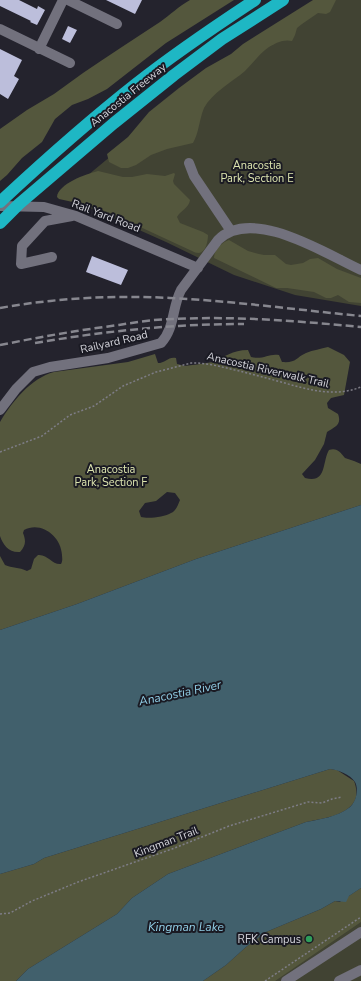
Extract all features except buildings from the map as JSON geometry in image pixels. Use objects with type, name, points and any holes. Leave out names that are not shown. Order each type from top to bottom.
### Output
[{"type":"highway","name":"Anacostia Freeway","points":[[0,202],[29,175],[136,84],[172,57],[255,0]]},
{"type":"highway","name":"Anacostia Freeway","points":[[0,223],[19,204],[114,123],[222,39],[283,0]]},
{"type":"street","points":[[39,48],[63,0]]},
{"type":"street","points":[[68,0],[117,24]]},
{"type":"street","points":[[0,29],[70,63]]},
{"type":"street","points":[[189,163],[194,176],[231,231],[256,227],[269,230],[292,237],[361,270]]},
{"type":"street","name":"Rail Yard Road","points":[[0,206],[44,207],[76,216],[198,268]]},
{"type":"street","points":[[52,257],[21,264],[22,246],[45,221],[76,216]]},
{"type":"street","name":"Railyard Road","points":[[0,410],[16,389],[34,372],[50,367],[108,358],[161,343],[166,338],[169,331],[179,294],[218,240],[231,231]]},
{"type":"street","points":[[286,981],[361,932]]},
{"type":"street","points":[[339,981],[361,970]]},
{"type":"path","name":"Anacostia Riverwalk Trail","points":[[0,452],[42,436],[70,415],[94,406],[123,386],[156,372],[191,363],[206,364],[326,393],[346,392],[361,386]]},
{"type":"path","name":"Kingman Trail","points":[[0,914],[10,913],[32,901],[78,882],[172,849],[230,826],[308,802],[322,803],[332,798],[342,797]]},
{"type":"path","points":[[265,981],[361,917]]},
{"type":"green space","points":[[190,0],[234,0],[166,43],[107,89],[72,105],[55,119],[42,142],[22,158],[0,181],[0,129],[27,110],[54,94]]},
{"type":"green space","points":[[313,0],[336,0],[330,12],[326,14],[318,13],[302,24],[297,28],[292,41],[283,41],[269,47],[245,71],[212,97],[204,108],[197,135],[193,143],[167,149],[151,155],[136,165],[128,168],[121,168],[109,162],[107,154],[128,137],[149,112],[179,88],[206,68],[231,54],[243,44]]},
{"type":"green space","name":"Anacostia Park, Section E","points":[[320,0],[361,0],[361,306],[295,295],[234,275],[64,195],[129,141]]},
{"type":"green space","points":[[98,171],[123,177],[147,174],[165,176],[174,173],[174,184],[190,200],[188,205],[177,217],[180,223],[208,235],[207,243],[203,251],[199,253],[195,252],[110,213],[91,206],[59,199],[57,197],[62,188],[73,180]]},
{"type":"green space","points":[[229,240],[248,251],[264,255],[275,255],[286,264],[291,265],[303,263],[310,259],[318,258],[337,269],[361,278],[361,303],[349,302],[338,295],[331,298],[326,298],[314,292],[276,288],[214,258],[215,252],[219,247]]},
{"type":"green space","name":"Anacostia Park, Section F","points":[[328,347],[344,355],[350,362],[344,395],[331,398],[327,403],[328,408],[338,414],[339,421],[335,427],[327,432],[324,444],[315,460],[302,474],[305,478],[317,478],[323,471],[329,450],[337,450],[345,458],[361,464],[361,505],[196,559],[77,604],[0,630],[0,556],[5,565],[27,571],[31,569],[34,559],[38,555],[45,556],[58,564],[61,564],[62,560],[61,548],[58,542],[54,536],[43,529],[37,527],[24,530],[23,533],[25,543],[20,552],[7,548],[0,536],[0,422],[16,399],[30,385],[54,372],[128,362],[155,354],[158,363],[176,358],[177,364],[184,366],[212,362],[233,352],[242,350],[248,350],[251,357],[255,358],[279,355],[282,362],[291,362],[306,353]],"holes":[[[167,492],[175,493],[180,500],[177,508],[173,512],[165,516],[148,518],[141,517],[139,511],[145,503],[156,501]]]},
{"type":"green space","points":[[330,769],[337,770],[354,781],[356,797],[349,808],[335,815],[306,822],[168,874],[132,898],[117,914],[28,969],[16,981],[0,981],[0,874],[34,864],[44,858]]},
{"type":"green space","name":"RFK Campus","points":[[361,888],[361,981],[203,981],[340,902]]},
{"type":"green space","name":"RFK Campus","points":[[361,888],[361,922],[275,981],[203,981],[226,965],[266,932],[321,909],[335,901],[340,902]]},
{"type":"water","points":[[361,505],[361,888],[349,896],[346,902],[335,901],[321,909],[266,932],[226,965],[203,981],[16,981],[28,969],[117,914],[132,898],[168,874],[306,822],[340,813],[352,805],[357,788],[353,779],[340,771],[330,769],[44,858],[34,864],[0,874],[0,630],[77,604],[196,559]]},
{"type":"railway","points":[[0,308],[85,298],[149,297],[218,301],[361,316]]},
{"type":"railway","points":[[0,345],[89,329],[167,319],[244,319],[361,327]]},
{"type":"railway","points":[[35,343],[140,329],[192,325],[244,324]]},
{"type":"place","name":"RFK Campus","points":[[309,939]]},
{"type":"water label","name":"Anacostia River","points":[[180,693]]},
{"type":"water label","name":"Kingman Lake","points":[[186,927]]}]
